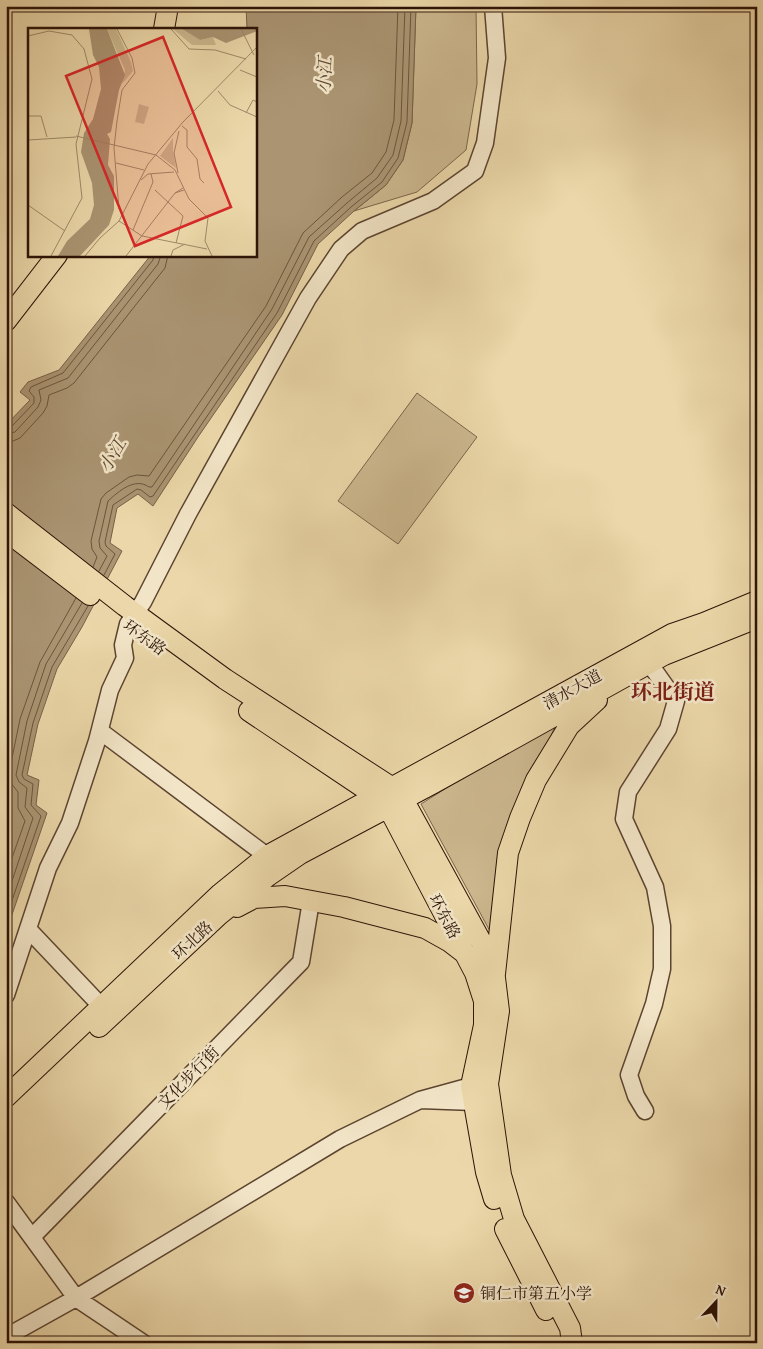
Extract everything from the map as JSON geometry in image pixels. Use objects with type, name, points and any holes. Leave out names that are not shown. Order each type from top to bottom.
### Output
[{"type":"main road","points":[[164,28],[168,6]]},
{"type":"main road","points":[[177,28],[181,6]]},
{"type":"main road","points":[[6,299],[39,256]]},
{"type":"main road","points":[[6,321],[56,256]]},
{"type":"main road","points":[[6,513],[127,615]]},
{"type":"main road","points":[[6,531],[127,615],[225,679],[390,797]]},
{"type":"main road","name":"清水大道","points":[[390,797],[672,634],[757,601]]},
{"type":"main road","name":"清水大道","points":[[390,797],[681,647],[757,618]]},
{"type":"main road","points":[[495,978],[508,853],[536,780],[569,726],[622,677]]},
{"type":"main road","name":"环北路","points":[[6,1097],[220,894],[267,856],[390,797]]},
{"type":"main road","name":"环北路","points":[[6,1114],[219,915],[268,876],[390,797]]},
{"type":"main road","name":"环东路","points":[[390,797],[465,954],[476,973],[484,1000],[481,1093],[486,1172],[499,1218],[558,1333],[559,1343]]},
{"type":"main road","name":"环东路","points":[[390,797],[482,943],[495,978],[499,1011],[481,1093],[501,1176],[514,1219],[570,1328],[572,1343]]},
{"type":"main road","points":[[219,915],[254,898],[285,896],[372,914],[425,928],[450,942],[465,954]]},
{"type":"street","points":[[6,995],[48,868],[70,823],[100,731],[110,690],[125,658],[124,645],[127,615],[201,490],[308,298],[341,249],[362,231],[432,201],[475,171],[485,143],[497,58],[492,6]]},
{"type":"street","points":[[645,1111],[636,1096],[629,1075],[654,1004],[662,969],[662,926],[655,886],[624,819],[628,792],[668,729],[676,701],[649,663]]},
{"type":"street","points":[[100,731],[267,856]]},
{"type":"street","name":"文化步行街","points":[[32,1237],[301,962],[310,901]]},
{"type":"street","points":[[28,929],[102,1006]]},
{"type":"street","points":[[6,1337],[76,1298],[340,1139],[420,1100],[481,1093]]},
{"type":"street","points":[[6,1202],[76,1298],[143,1343]]},
{"type":"shaded area","points":[[416,6],[476,6],[477,84],[466,150],[417,192],[354,211],[386,185],[403,160],[412,123]]},
{"type":"shaded area","points":[[417,393],[477,437],[398,544],[338,501]]},
{"type":"shaded area","points":[[559,717],[520,808],[491,933],[421,804]]},
{"type":"water","name":"小江","points":[[246,6],[416,6],[412,123],[403,160],[386,185],[318,244],[282,315],[153,506],[138,494],[117,508],[110,543],[122,551],[82,627],[57,669],[38,724],[27,775],[39,780],[36,805],[47,813],[6,932],[6,425],[30,400],[20,392],[28,382],[59,370],[150,256],[256,256],[256,28],[247,28]]},
{"type":"place","name":"铜仁市第五小学","points":[[464,1293]]},
{"type":"district","name":"环北街道","points":[[673,691]]}]
